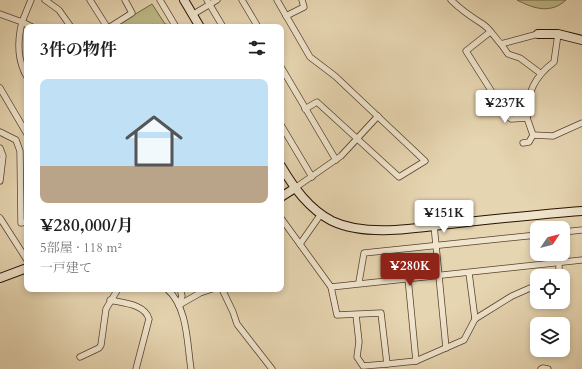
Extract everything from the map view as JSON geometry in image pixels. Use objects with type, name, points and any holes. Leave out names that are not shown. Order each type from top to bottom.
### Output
[{"type":"street","points":[[24,72],[21,67],[18,45],[22,22],[31,0]]},
{"type":"street","points":[[45,0],[59,10],[69,24]]},
{"type":"street","points":[[90,0],[105,24]]},
{"type":"street","points":[[115,24],[132,13],[125,0]]},
{"type":"street","points":[[160,0],[174,24]]},
{"type":"street","points":[[184,0],[198,24]]},
{"type":"street","points":[[192,15],[208,2],[217,0]]},
{"type":"street","points":[[242,0],[256,24]]},
{"type":"street","points":[[277,0],[310,56],[335,76],[424,161],[399,177],[317,102],[305,109]]},
{"type":"street","points":[[286,16],[304,6],[302,0]]},
{"type":"street","points":[[451,0],[475,21],[482,23],[508,54],[520,58],[540,73]]},
{"type":"street","points":[[208,2],[221,24]]},
{"type":"street","points":[[0,14],[26,24]]},
{"type":"street","points":[[490,32],[466,51],[492,92],[492,101],[511,118],[527,118]]},
{"type":"street","points":[[501,44],[538,34],[558,34],[582,40]]},
{"type":"street","points":[[523,143],[529,142],[533,135],[527,118],[527,104],[540,73],[554,62],[558,34]]},
{"type":"street","points":[[284,72],[336,160]]},
{"type":"street","points":[[0,88],[24,129]]},
{"type":"street","points":[[284,195],[336,160],[378,116]]},
{"type":"street","points":[[533,135],[553,136],[582,123]]},
{"type":"street","points":[[284,130],[312,177]]},
{"type":"street","points":[[0,132],[16,140],[20,151],[24,191],[22,223],[24,223]]},
{"type":"street","points":[[0,148],[3,156],[0,181]]},
{"type":"street","points":[[284,171],[295,188],[310,206],[344,225],[370,230],[582,211]]},
{"type":"street","points":[[300,244],[322,214]]},
{"type":"street","points":[[0,218],[24,255]]},
{"type":"street","points":[[284,222],[331,287],[337,315],[356,316],[381,313],[387,364]]},
{"type":"street","points":[[434,225],[446,348]]},
{"type":"street","points":[[570,231],[582,230]]},
{"type":"street","points":[[359,282],[364,253],[530,236]]},
{"type":"street","points":[[331,287],[359,282],[582,260]]},
{"type":"street","points":[[559,263],[559,269]]},
{"type":"street","points":[[2,275],[24,269]]},
{"type":"street","points":[[469,272],[475,319]]},
{"type":"street","points":[[408,278],[416,362]]},
{"type":"street","points":[[356,316],[360,342],[357,357],[363,366],[416,362],[464,340],[475,319],[512,296],[530,288]]},
{"type":"street","points":[[80,357],[99,348],[101,345],[103,321],[110,300],[116,292]]},
{"type":"street","points":[[169,292],[179,305],[182,315],[191,369]]},
{"type":"street","points":[[179,305],[182,296],[181,292]]},
{"type":"street","points":[[179,305],[203,292]]},
{"type":"street","points":[[223,292],[237,324],[272,369]]},
{"type":"street","points":[[110,300],[139,308],[148,315],[149,319],[136,369]]},
{"type":"street","points":[[541,369],[548,369]]},
{"type":"shaded area","points":[[517,0],[566,0],[554,7],[542,9],[530,6]]},
{"type":"shaded area","points":[[152,4],[165,24],[119,24]]}]
